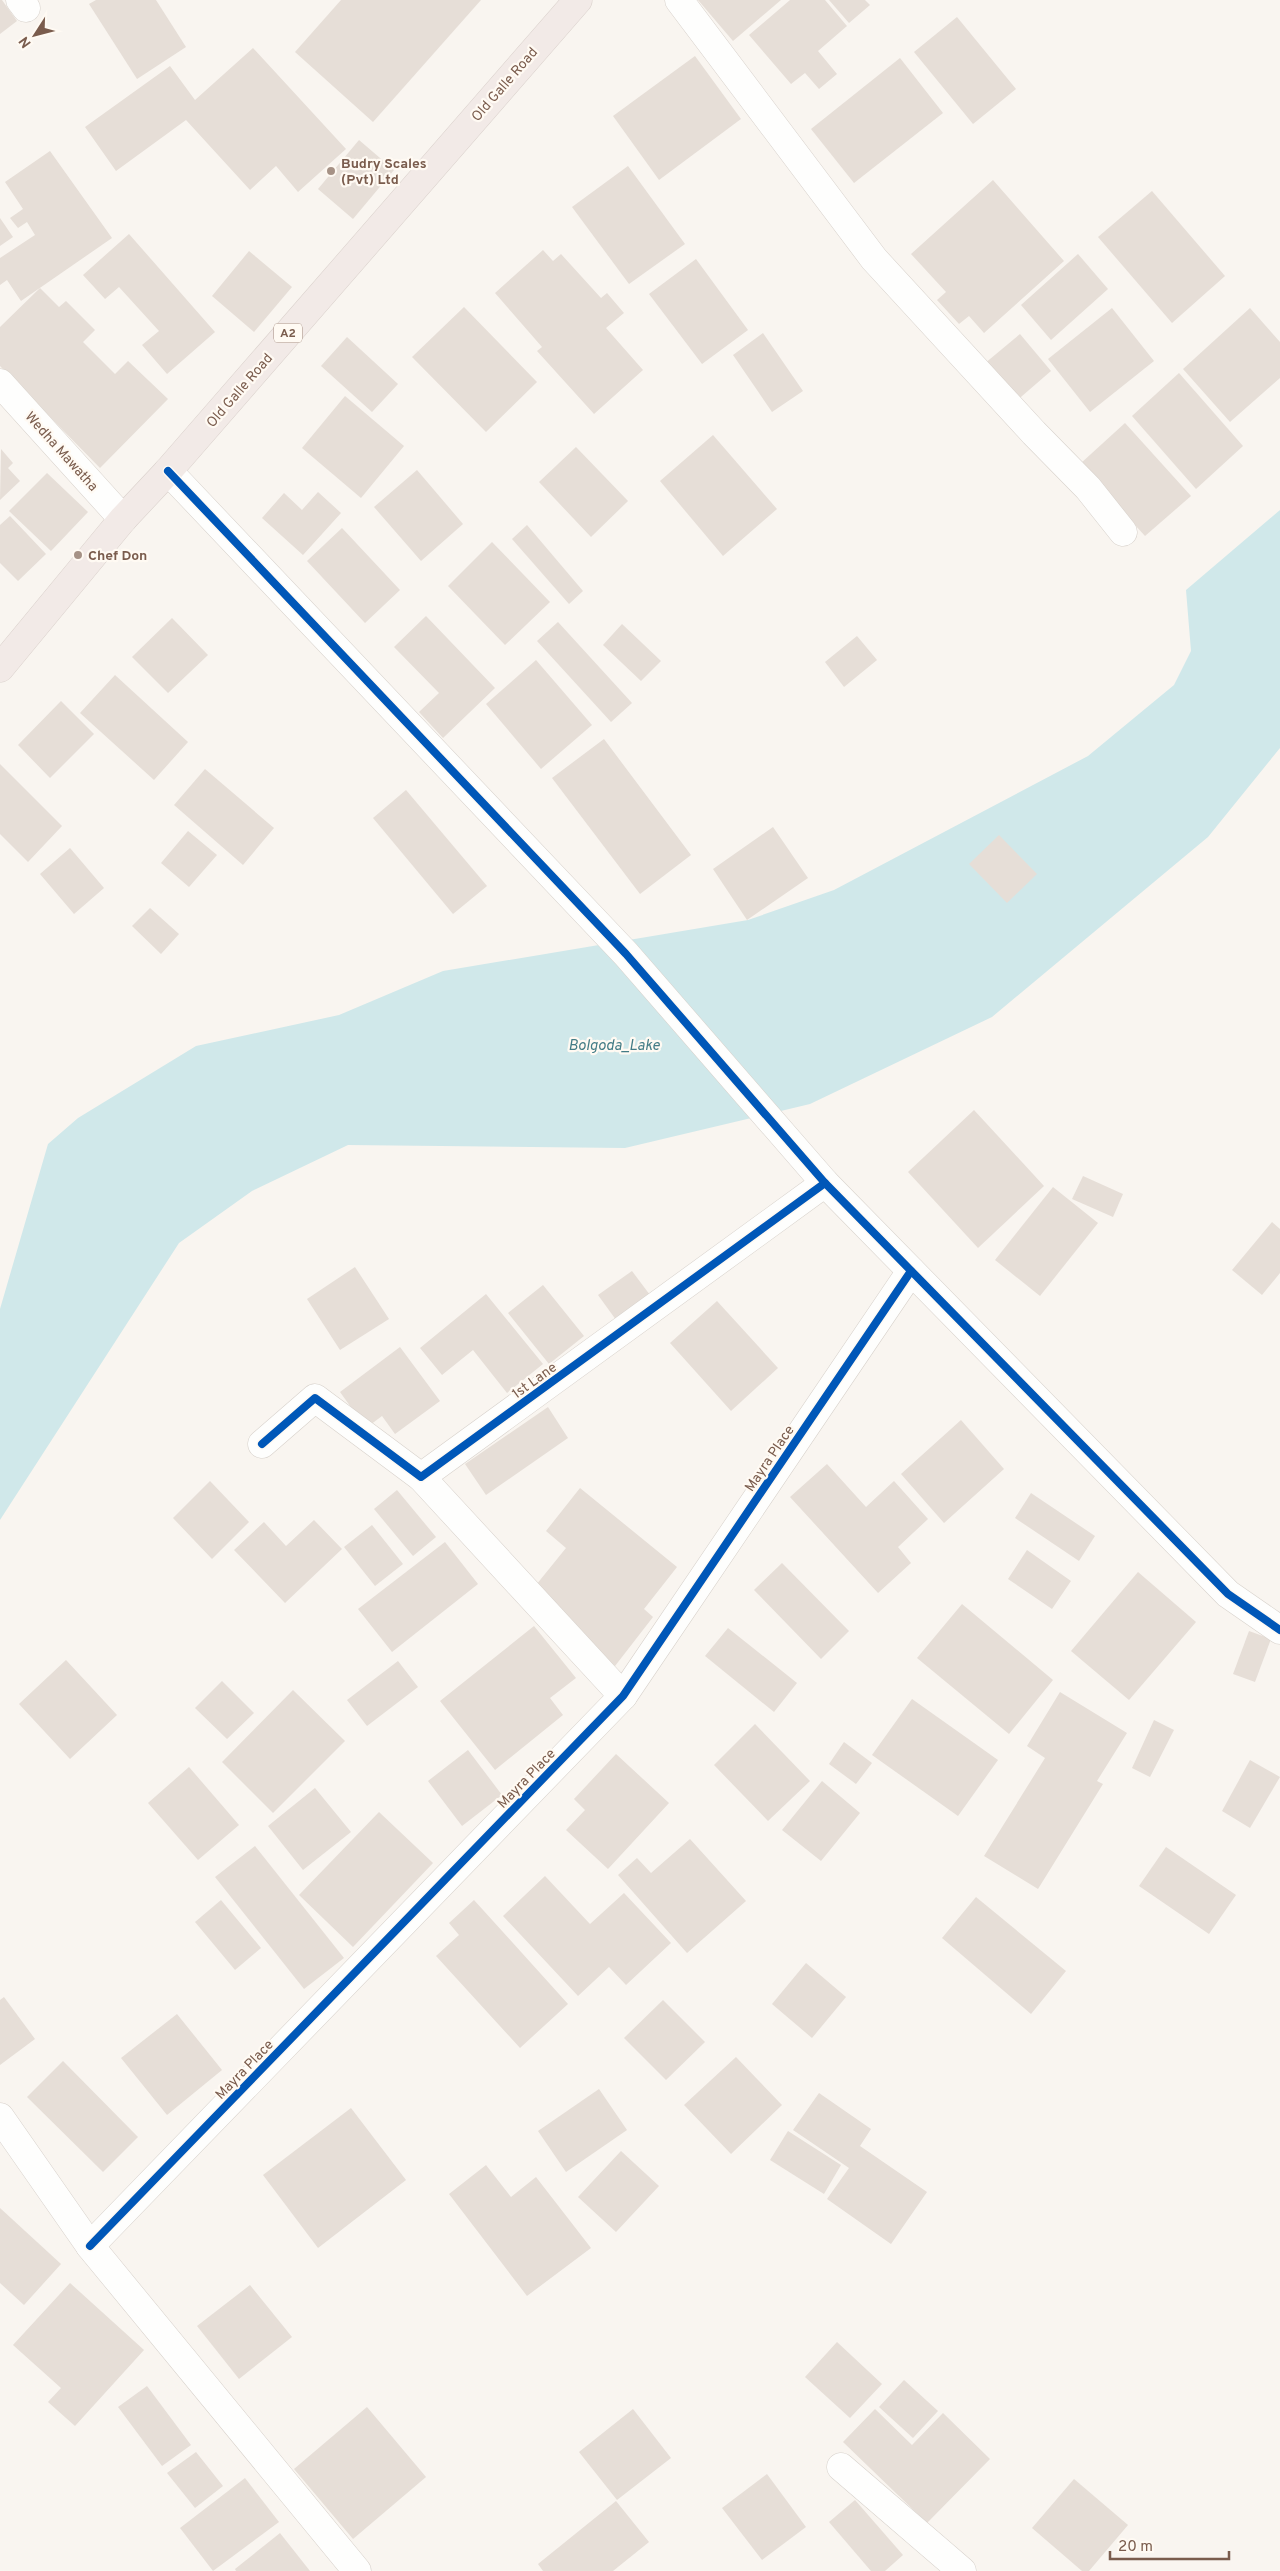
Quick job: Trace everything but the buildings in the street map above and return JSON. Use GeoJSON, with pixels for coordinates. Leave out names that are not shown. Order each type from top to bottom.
{"type":"FeatureCollection","features":[{"type":"Feature","properties":{"kind":"highway","name":"Old Galle Road"},"geometry":{"type":"LineString","coordinates":[[0,668],[123,518],[168,471],[578,0]]}},
{"type":"Feature","properties":{"kind":"street"},"geometry":{"type":"LineString","coordinates":[[679,0],[874,259],[1027,426],[1088,488],[1123,532]]}},
{"type":"Feature","properties":{"kind":"street","name":"Wedha Mawatha"},"geometry":{"type":"LineString","coordinates":[[0,383],[123,518]]}},
{"type":"Feature","properties":{"kind":"street"},"geometry":{"type":"LineString","coordinates":[[168,471],[626,954],[819,1176],[1228,1594],[1280,1630]]}},
{"type":"Feature","properties":{"kind":"street","name":"1st Lane"},"geometry":{"type":"LineString","coordinates":[[421,1477],[819,1176]]}},
{"type":"Feature","properties":{"kind":"street","name":"Mayra Place"},"geometry":{"type":"LineString","coordinates":[[90,2246],[623,1696],[911,1271]]}},
{"type":"Feature","properties":{"kind":"street"},"geometry":{"type":"LineString","coordinates":[[262,1444],[315,1398],[421,1477],[623,1696]]}},
{"type":"Feature","properties":{"kind":"street"},"geometry":{"type":"LineString","coordinates":[[0,2117],[90,2246],[357,2571]]}},
{"type":"Feature","properties":{"kind":"street"},"geometry":{"type":"LineString","coordinates":[[841,2467],[962,2571]]}},
{"type":"Feature","properties":{"kind":"water","name":"Bolgoda_Lake"},"geometry":{"type":"Polygon","coordinates":[[[1280,510],[1280,748],[1208,837],[992,1017],[810,1104],[625,1148],[348,1145],[252,1191],[179,1243],[0,1520],[0,1309],[48,1144],[78,1118],[196,1046],[339,1015],[443,971],[748,920],[834,890],[1088,756],[1174,685],[1191,651],[1186,590],[1280,510]]]}},
{"type":"Feature","properties":{"kind":"cycle path"},"geometry":{"type":"LineString","coordinates":[[168,471],[626,954],[825,1183],[1228,1594],[1280,1630]]}},
{"type":"Feature","properties":{"kind":"cycle path"},"geometry":{"type":"LineString","coordinates":[[262,1444],[315,1398],[421,1477],[825,1183]]}},
{"type":"Feature","properties":{"kind":"cycle path"},"geometry":{"type":"LineString","coordinates":[[90,2246],[623,1696],[911,1271]]}},
{"type":"Feature","properties":{"kind":"place","name":"Budry Scales (Pvt) Ltd"},"geometry":{"type":"Point","coordinates":[331,171]}},
{"type":"Feature","properties":{"kind":"place","name":"Chef Don"},"geometry":{"type":"Point","coordinates":[78,555]}}]}
